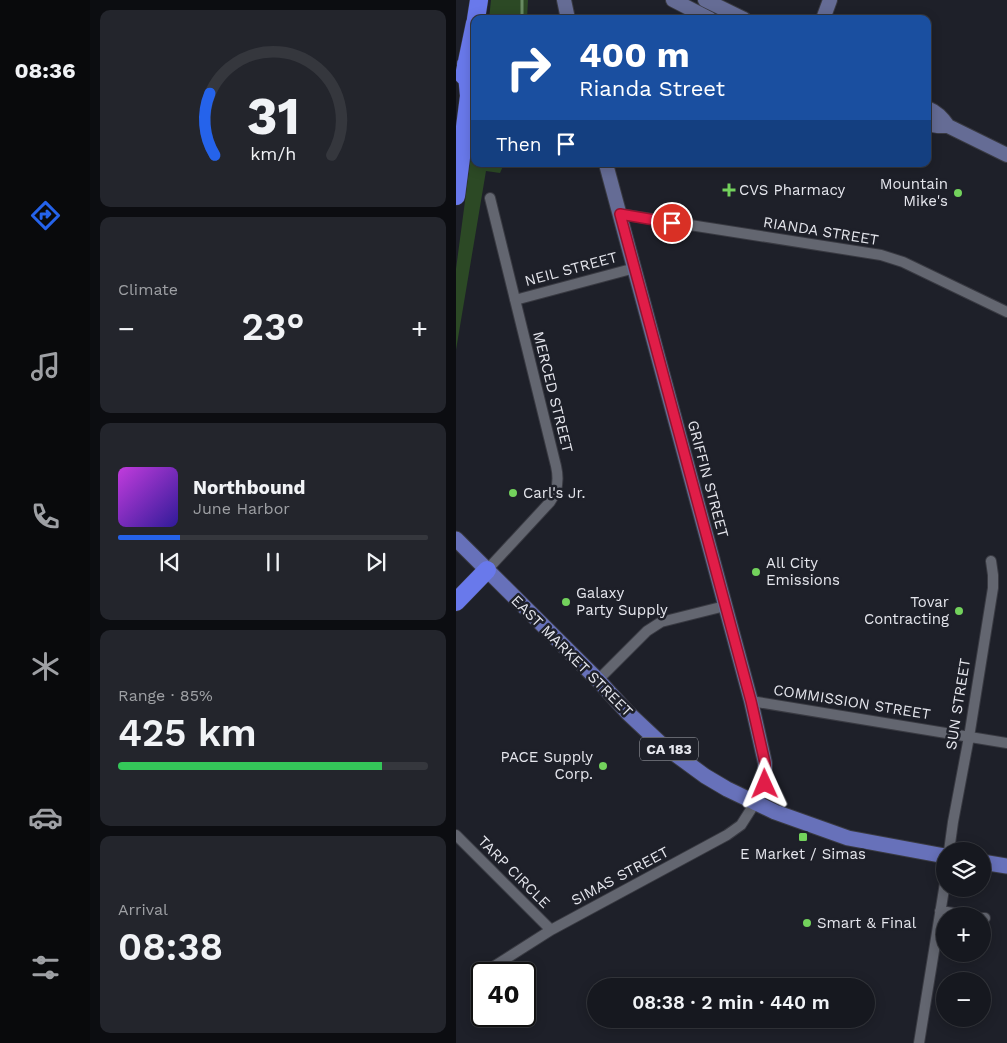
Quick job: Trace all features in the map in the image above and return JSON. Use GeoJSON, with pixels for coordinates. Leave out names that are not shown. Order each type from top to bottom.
{"type":"FeatureCollection","features":[{"type":"Feature","properties":{"kind":"highway"},"geometry":{"type":"LineString","coordinates":[[477,15],[479,0]]}},
{"type":"Feature","properties":{"kind":"highway"},"geometry":{"type":"LineString","coordinates":[[456,118],[471,41]]}},
{"type":"Feature","properties":{"kind":"highway"},"geometry":{"type":"LineString","coordinates":[[456,196],[469,96],[466,64]]}},
{"type":"Feature","properties":{"kind":"highway"},"geometry":{"type":"LineString","coordinates":[[456,602],[487,570]]}},
{"type":"Feature","properties":{"kind":"main road","name":"EAST MARKET STREET"},"geometry":{"type":"LineString","coordinates":[[456,539],[598,680],[628,714],[660,743],[705,776],[727,790],[775,812],[848,838],[936,854]]}},
{"type":"Feature","properties":{"kind":"main road"},"geometry":{"type":"LineString","coordinates":[[991,863],[1007,866]]}},
{"type":"Feature","properties":{"kind":"street"},"geometry":{"type":"LineString","coordinates":[[564,0],[567,15]]}},
{"type":"Feature","properties":{"kind":"street"},"geometry":{"type":"LineString","coordinates":[[672,0],[702,15]]}},
{"type":"Feature","properties":{"kind":"street"},"geometry":{"type":"LineString","coordinates":[[705,0],[736,15]]}},
{"type":"Feature","properties":{"kind":"street"},"geometry":{"type":"LineString","coordinates":[[824,15],[830,0]]}},
{"type":"Feature","properties":{"kind":"street"},"geometry":{"type":"LineString","coordinates":[[931,110],[942,118],[948,126]]}},
{"type":"Feature","properties":{"kind":"street"},"geometry":{"type":"LineString","coordinates":[[931,125],[948,126],[1007,155]]}},
{"type":"Feature","properties":{"kind":"street","name":"GRIFFIN STREET"},"geometry":{"type":"LineString","coordinates":[[607,167],[751,701],[765,763],[765,784],[755,803]]}},
{"type":"Feature","properties":{"kind":"street","name":"MERCED STREET"},"geometry":{"type":"LineString","coordinates":[[487,570],[550,502],[556,492],[558,479],[490,198]]}},
{"type":"Feature","properties":{"kind":"street","name":"RIANDA STREET"},"geometry":{"type":"LineString","coordinates":[[620,214],[881,256],[903,262],[1007,312]]}},
{"type":"Feature","properties":{"kind":"street","name":"NEIL STREET"},"geometry":{"type":"LineString","coordinates":[[514,300],[634,268]]}},
{"type":"Feature","properties":{"kind":"street","name":"SUN STREET"},"geometry":{"type":"LineString","coordinates":[[951,842],[992,588],[991,561]]}},
{"type":"Feature","properties":{"kind":"street"},"geometry":{"type":"LineString","coordinates":[[598,680],[647,631],[661,622],[725,606]]}},
{"type":"Feature","properties":{"kind":"street","name":"COMMISSION STREET"},"geometry":{"type":"LineString","coordinates":[[751,701],[1007,743]]}},
{"type":"Feature","properties":{"kind":"street","name":"SIMAS STREET"},"geometry":{"type":"LineString","coordinates":[[501,962],[550,930],[727,835],[741,824],[755,803]]}},
{"type":"Feature","properties":{"kind":"street","name":"TARP CIRCLE"},"geometry":{"type":"LineString","coordinates":[[456,835],[550,930]]}},
{"type":"Feature","properties":{"kind":"street"},"geometry":{"type":"LineString","coordinates":[[919,1043],[936,936]]}},
{"type":"Feature","properties":{"kind":"green space"},"geometry":{"type":"Polygon","coordinates":[[[491,0],[528,0],[527,15],[489,15],[491,0]]]}},
{"type":"Feature","properties":{"kind":"green space"},"geometry":{"type":"Polygon","coordinates":[[[471,156],[471,167],[503,167],[500,173],[486,171],[456,350],[456,269],[471,156]]]}},
{"type":"Feature","properties":{"kind":"waterway"},"geometry":{"type":"LineString","coordinates":[[522,0],[522,15]]}},
{"type":"Feature","properties":{"kind":"place","name":"CVS Pharmacy"},"geometry":{"type":"Point","coordinates":[729,190]}},
{"type":"Feature","properties":{"kind":"place","name":"Mountain Mike's"},"geometry":{"type":"Point","coordinates":[958,193]}},
{"type":"Feature","properties":{"kind":"place","name":"Carl's Jr."},"geometry":{"type":"Point","coordinates":[513,493]}},
{"type":"Feature","properties":{"kind":"place","name":"All City Emissions"},"geometry":{"type":"Point","coordinates":[756,572]}},
{"type":"Feature","properties":{"kind":"place","name":"Galaxy Party Supply"},"geometry":{"type":"Point","coordinates":[566,602]}},
{"type":"Feature","properties":{"kind":"place","name":"Tovar Contracting"},"geometry":{"type":"Point","coordinates":[959,611]}},
{"type":"Feature","properties":{"kind":"place","name":"PACE Supply Corp."},"geometry":{"type":"Point","coordinates":[603,766]}},
{"type":"Feature","properties":{"kind":"place","name":"E Market / Simas"},"geometry":{"type":"Point","coordinates":[803,837]}},
{"type":"Feature","properties":{"kind":"place","name":"Smart & Final"},"geometry":{"type":"Point","coordinates":[807,923]}},
{"type":"Feature","properties":{"kind":"route"},"geometry":{"type":"LineString","coordinates":[[672,223],[620,214],[751,701],[765,763],[765,784]]}}]}
